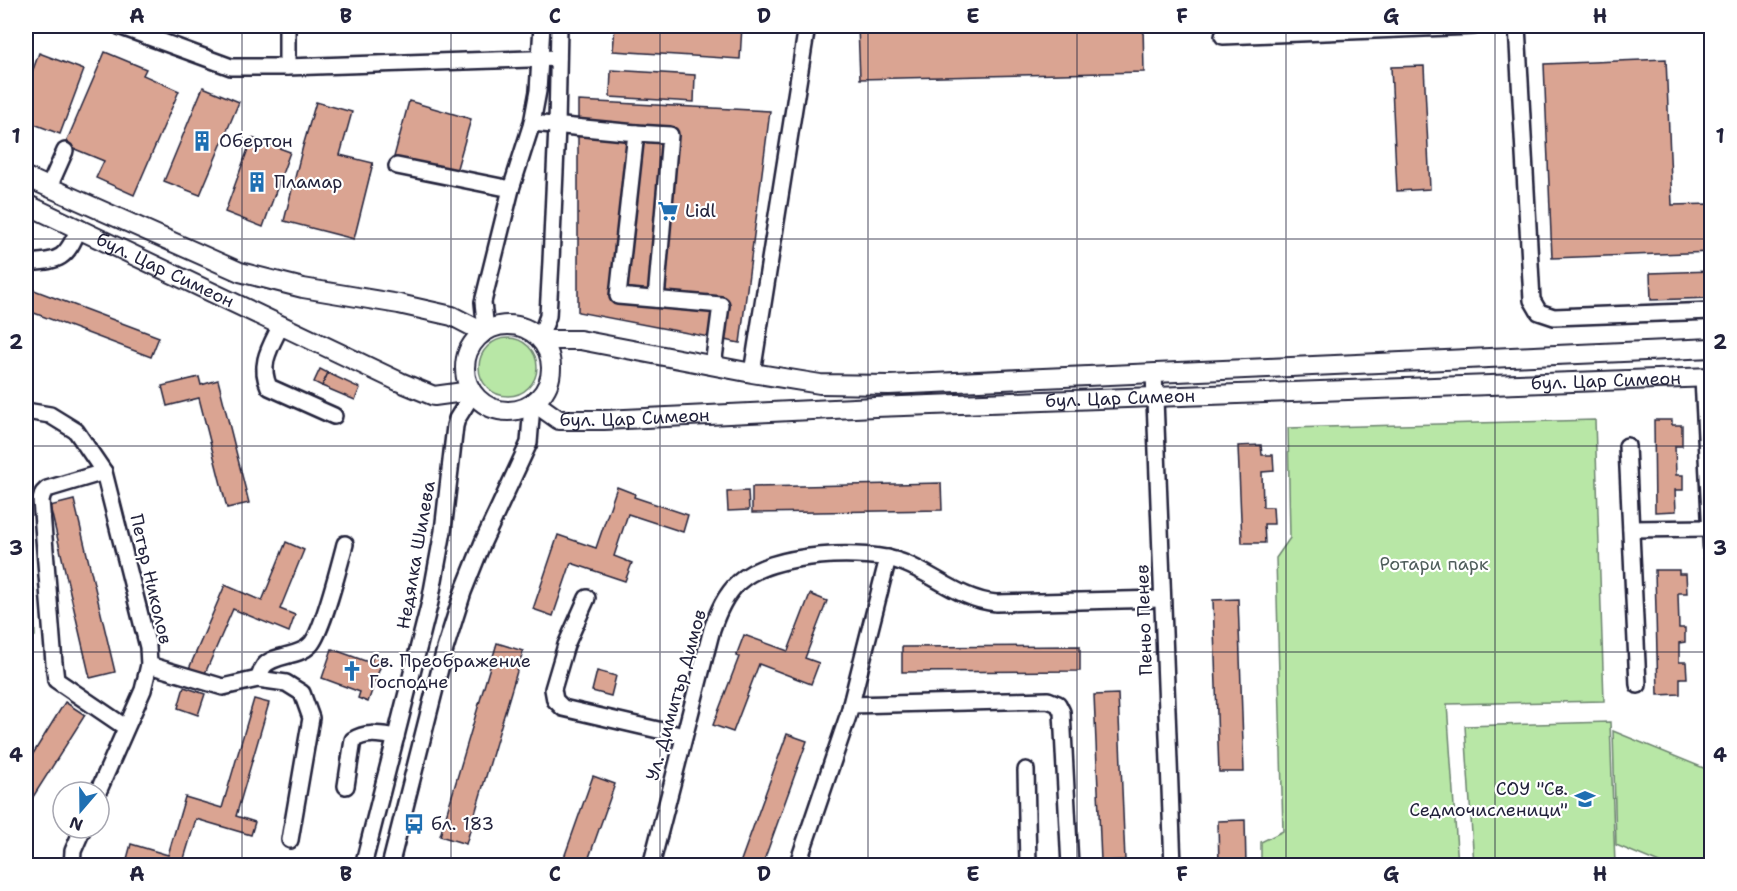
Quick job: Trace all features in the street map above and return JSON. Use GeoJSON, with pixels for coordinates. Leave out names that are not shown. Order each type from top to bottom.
{"type":"FeatureCollection","features":[{"type":"Feature","properties":{"kind":"main road","name":"бул. Цар Симеон"},"geometry":{"type":"LineString","coordinates":[[26,177],[240,272],[303,288],[399,304],[452,316],[485,331]]}},
{"type":"Feature","properties":{"kind":"main road","name":"бул. Цар Симеон"},"geometry":{"type":"LineString","coordinates":[[26,204],[400,382],[434,396],[472,392]]}},
{"type":"Feature","properties":{"kind":"main road"},"geometry":{"type":"LineString","coordinates":[[514,325],[528,329],[541,339],[548,350],[552,373],[543,394],[533,404],[520,410],[506,412],[482,403],[472,392],[466,379],[467,353],[474,341],[485,331],[500,326],[514,325]]}},
{"type":"Feature","properties":{"kind":"main road","name":"бул. Цар Симеон"},"geometry":{"type":"LineString","coordinates":[[541,339],[580,340],[752,374],[820,384],[890,385],[1712,348]]}},
{"type":"Feature","properties":{"kind":"main road","name":"бул. Цар Симеон"},"geometry":{"type":"LineString","coordinates":[[533,404],[559,420],[604,420],[875,407],[1707,377]]}},
{"type":"Feature","properties":{"kind":"street"},"geometry":{"type":"LineString","coordinates":[[119,26],[231,67],[558,58]]}},
{"type":"Feature","properties":{"kind":"street"},"geometry":{"type":"LineString","coordinates":[[287,26],[287,67]]}},
{"type":"Feature","properties":{"kind":"street"},"geometry":{"type":"LineString","coordinates":[[485,331],[483,302],[511,189],[532,123],[538,91],[542,26]]}},
{"type":"Feature","properties":{"kind":"street"},"geometry":{"type":"LineString","coordinates":[[541,339],[548,316],[559,26]]}},
{"type":"Feature","properties":{"kind":"street"},"geometry":{"type":"LineString","coordinates":[[752,374],[807,26]]}},
{"type":"Feature","properties":{"kind":"street"},"geometry":{"type":"LineString","coordinates":[[1223,36],[1474,26]]}},
{"type":"Feature","properties":{"kind":"street"},"geometry":{"type":"LineString","coordinates":[[1517,26],[1532,300],[1539,312],[1554,317],[1712,311]]}},
{"type":"Feature","properties":{"kind":"street"},"geometry":{"type":"LineString","coordinates":[[532,123],[670,135],[656,299]]}},
{"type":"Feature","properties":{"kind":"street"},"geometry":{"type":"LineString","coordinates":[[636,133],[618,296],[721,304],[713,366]]}},
{"type":"Feature","properties":{"kind":"street"},"geometry":{"type":"LineString","coordinates":[[49,187],[65,151]]}},
{"type":"Feature","properties":{"kind":"street"},"geometry":{"type":"LineString","coordinates":[[397,166],[511,189]]}},
{"type":"Feature","properties":{"kind":"street"},"geometry":{"type":"LineString","coordinates":[[26,263],[49,261],[62,257],[71,247],[79,228]]}},
{"type":"Feature","properties":{"kind":"street"},"geometry":{"type":"LineString","coordinates":[[281,325],[266,358],[264,369],[269,387],[334,416]]}},
{"type":"Feature","properties":{"kind":"street","name":"Пеньо Пенев"},"geometry":{"type":"LineString","coordinates":[[1154,374],[1173,866]]}},
{"type":"Feature","properties":{"kind":"street"},"geometry":{"type":"LineString","coordinates":[[1707,377],[1712,555]]}},
{"type":"Feature","properties":{"kind":"street","name":"Недялка Шилева"},"geometry":{"type":"LineString","coordinates":[[363,866],[421,643],[435,576],[443,531],[456,419],[472,392]]}},
{"type":"Feature","properties":{"kind":"street"},"geometry":{"type":"LineString","coordinates":[[390,866],[445,649],[463,592],[483,542],[529,443],[533,404]]}},
{"type":"Feature","properties":{"kind":"street","name":"Петър Николов"},"geometry":{"type":"LineString","coordinates":[[26,411],[50,415],[76,431],[104,472],[148,647],[149,665],[143,690],[103,780]]}},
{"type":"Feature","properties":{"kind":"street"},"geometry":{"type":"LineString","coordinates":[[1627,446],[1638,685]]}},
{"type":"Feature","properties":{"kind":"street"},"geometry":{"type":"LineString","coordinates":[[104,472],[47,489],[41,500],[54,663],[56,680],[125,727]]}},
{"type":"Feature","properties":{"kind":"street"},"geometry":{"type":"LineString","coordinates":[[1630,529],[1710,528]]}},
{"type":"Feature","properties":{"kind":"street"},"geometry":{"type":"LineString","coordinates":[[258,679],[264,666],[278,658],[301,651],[310,646],[315,639],[328,604],[345,544]]}},
{"type":"Feature","properties":{"kind":"street","name":"Ул. Димитър Димов"},"geometry":{"type":"LineString","coordinates":[[656,864],[684,736],[712,629],[727,596],[740,581],[750,574],[768,566],[811,556],[864,556],[888,558],[904,563],[980,602],[1162,598]]}},
{"type":"Feature","properties":{"kind":"street"},"geometry":{"type":"LineString","coordinates":[[797,866],[851,705],[888,558]]}},
{"type":"Feature","properties":{"kind":"street"},"geometry":{"type":"LineString","coordinates":[[587,598],[566,645],[553,689],[555,700],[563,708],[684,736]]}},
{"type":"Feature","properties":{"kind":"street"},"geometry":{"type":"LineString","coordinates":[[149,665],[223,687],[258,679],[286,683],[302,693],[311,718],[290,840]]}},
{"type":"Feature","properties":{"kind":"street"},"geometry":{"type":"LineString","coordinates":[[851,705],[1048,700],[1058,704],[1062,712],[1070,866]]}},
{"type":"Feature","properties":{"kind":"street"},"geometry":{"type":"LineString","coordinates":[[346,786],[353,740],[367,734],[396,737]]}},
{"type":"Feature","properties":{"kind":"street"},"geometry":{"type":"LineString","coordinates":[[1026,770],[1028,866]]}},
{"type":"Feature","properties":{"kind":"street"},"geometry":{"type":"LineString","coordinates":[[72,866],[73,852],[78,840]]}},
{"type":"Feature","properties":{"kind":"green space"},"geometry":{"type":"Polygon","coordinates":[[[502,338],[514,338],[529,346],[537,361],[537,373],[529,388],[514,396],[502,396],[487,388],[479,373],[479,361],[487,346],[502,338]]]}},
{"type":"Feature","properties":{"kind":"green space","name":"Ротари парк"},"geometry":{"type":"Polygon","coordinates":[[[1595,420],[1604,701],[1447,704],[1458,865],[1261,865],[1261,842],[1283,831],[1276,558],[1290,538],[1288,428],[1595,420]]]}},
{"type":"Feature","properties":{"kind":"green space"},"geometry":{"type":"Polygon","coordinates":[[[34,589],[35,636],[26,637],[26,590],[34,589]]]}},
{"type":"Feature","properties":{"kind":"green space"},"geometry":{"type":"Polygon","coordinates":[[[1610,722],[1615,865],[1474,865],[1465,726],[1610,722]]]}},
{"type":"Feature","properties":{"kind":"green space"},"geometry":{"type":"Polygon","coordinates":[[[1613,731],[1711,771],[1711,865],[1664,865],[1616,845],[1613,731]]]}},
{"type":"Feature","properties":{"kind":"building"},"geometry":{"type":"Polygon","coordinates":[[[144,26],[279,26],[144,28],[144,26]]]}},
{"type":"Feature","properties":{"kind":"building"},"geometry":{"type":"Polygon","coordinates":[[[615,26],[742,26],[740,59],[613,51],[615,26]]]}},
{"type":"Feature","properties":{"kind":"building"},"geometry":{"type":"Polygon","coordinates":[[[858,26],[1143,26],[1144,72],[860,79],[858,26]]]}},
{"type":"Feature","properties":{"kind":"building"},"geometry":{"type":"Polygon","coordinates":[[[105,52],[146,69],[143,75],[179,91],[134,195],[96,178],[104,161],[65,145],[105,52]]]}},
{"type":"Feature","properties":{"kind":"building"},"geometry":{"type":"Polygon","coordinates":[[[39,53],[84,70],[60,134],[26,121],[26,89],[39,53]]]}},
{"type":"Feature","properties":{"kind":"building"},"geometry":{"type":"Polygon","coordinates":[[[1666,59],[1672,205],[1712,204],[1712,252],[1552,258],[1544,64],[1666,59]]]}},
{"type":"Feature","properties":{"kind":"building"},"geometry":{"type":"Polygon","coordinates":[[[1424,66],[1430,189],[1397,191],[1391,67],[1424,66]]]}},
{"type":"Feature","properties":{"kind":"building"},"geometry":{"type":"Polygon","coordinates":[[[611,70],[695,75],[694,102],[610,97],[611,70]]]}},
{"type":"Feature","properties":{"kind":"building","name":"Обертон"},"geometry":{"type":"Polygon","coordinates":[[[203,87],[239,102],[200,195],[164,181],[203,87]]]}},
{"type":"Feature","properties":{"kind":"building"},"geometry":{"type":"Polygon","coordinates":[[[409,101],[471,119],[455,175],[394,157],[409,101]]]}},
{"type":"Feature","properties":{"kind":"building","name":"Lidl"},"geometry":{"type":"Polygon","coordinates":[[[578,101],[770,111],[740,343],[578,312],[578,101]]]}},
{"type":"Feature","properties":{"kind":"building"},"geometry":{"type":"Polygon","coordinates":[[[316,102],[352,112],[340,155],[373,163],[354,239],[284,221],[316,102]]]}},
{"type":"Feature","properties":{"kind":"building","name":"Пламар"},"geometry":{"type":"Polygon","coordinates":[[[252,138],[290,152],[263,227],[225,212],[252,138]]]}},
{"type":"Feature","properties":{"kind":"building"},"geometry":{"type":"Polygon","coordinates":[[[1712,271],[1712,298],[1651,300],[1650,273],[1712,271]]]}},
{"type":"Feature","properties":{"kind":"building"},"geometry":{"type":"Polygon","coordinates":[[[26,287],[159,337],[151,357],[26,310],[26,287]]]}},
{"type":"Feature","properties":{"kind":"building"},"geometry":{"type":"Polygon","coordinates":[[[320,369],[328,373],[322,386],[314,382],[320,369]]]}},
{"type":"Feature","properties":{"kind":"building"},"geometry":{"type":"Polygon","coordinates":[[[328,373],[360,388],[355,400],[322,386],[328,373]]]}},
{"type":"Feature","properties":{"kind":"building"},"geometry":{"type":"Polygon","coordinates":[[[199,377],[201,385],[218,380],[249,503],[227,508],[199,398],[167,406],[162,386],[199,377]]]}},
{"type":"Feature","properties":{"kind":"building"},"geometry":{"type":"Polygon","coordinates":[[[1654,420],[1672,420],[1672,425],[1682,425],[1682,446],[1675,446],[1676,475],[1683,475],[1683,490],[1675,490],[1676,511],[1655,512],[1654,420]]]}},
{"type":"Feature","properties":{"kind":"building"},"geometry":{"type":"Polygon","coordinates":[[[1261,445],[1262,455],[1273,455],[1274,471],[1262,472],[1263,507],[1273,507],[1274,524],[1264,524],[1265,543],[1242,543],[1238,446],[1261,445]]]}},
{"type":"Feature","properties":{"kind":"building"},"geometry":{"type":"Polygon","coordinates":[[[941,483],[942,510],[752,513],[752,487],[941,483]]]}},
{"type":"Feature","properties":{"kind":"building"},"geometry":{"type":"Polygon","coordinates":[[[617,487],[635,494],[634,497],[688,515],[683,532],[628,514],[614,556],[632,563],[625,581],[571,563],[553,616],[533,609],[558,535],[596,548],[617,487]]]}},
{"type":"Feature","properties":{"kind":"building"},"geometry":{"type":"Polygon","coordinates":[[[748,491],[749,510],[728,511],[727,492],[748,491]]]}},
{"type":"Feature","properties":{"kind":"building"},"geometry":{"type":"Polygon","coordinates":[[[74,500],[115,672],[90,678],[50,506],[74,500]]]}},
{"type":"Feature","properties":{"kind":"building"},"geometry":{"type":"Polygon","coordinates":[[[286,542],[304,550],[280,609],[295,615],[289,632],[233,609],[203,678],[188,671],[225,585],[262,601],[286,542]]]}},
{"type":"Feature","properties":{"kind":"building"},"geometry":{"type":"Polygon","coordinates":[[[1655,570],[1679,570],[1679,574],[1686,574],[1687,593],[1678,593],[1679,628],[1685,628],[1685,642],[1679,643],[1679,662],[1686,662],[1687,678],[1680,678],[1680,694],[1658,695],[1655,570]]]}},
{"type":"Feature","properties":{"kind":"building"},"geometry":{"type":"Polygon","coordinates":[[[810,594],[827,601],[805,658],[819,663],[811,684],[759,664],[733,732],[713,725],[739,657],[736,656],[744,635],[788,651],[810,594]]]}},
{"type":"Feature","properties":{"kind":"building"},"geometry":{"type":"Polygon","coordinates":[[[1238,599],[1244,772],[1219,772],[1213,600],[1238,599]]]}},
{"type":"Feature","properties":{"kind":"building"},"geometry":{"type":"Polygon","coordinates":[[[497,643],[523,651],[466,844],[440,836],[497,643]]]}},
{"type":"Feature","properties":{"kind":"building"},"geometry":{"type":"Polygon","coordinates":[[[1080,646],[1080,671],[902,672],[902,647],[1080,646]]]}},
{"type":"Feature","properties":{"kind":"building","name":"Св. Преображение Господне"},"geometry":{"type":"Polygon","coordinates":[[[332,649],[371,663],[373,656],[383,659],[368,702],[358,698],[360,692],[322,678],[332,649]]]}},
{"type":"Feature","properties":{"kind":"building"},"geometry":{"type":"Polygon","coordinates":[[[597,671],[616,676],[611,696],[592,691],[597,671]]]}},
{"type":"Feature","properties":{"kind":"building"},"geometry":{"type":"Polygon","coordinates":[[[184,687],[205,694],[198,715],[178,708],[184,687]]]}},
{"type":"Feature","properties":{"kind":"building"},"geometry":{"type":"Polygon","coordinates":[[[1118,694],[1125,860],[1101,861],[1094,695],[1118,694]]]}},
{"type":"Feature","properties":{"kind":"building"},"geometry":{"type":"Polygon","coordinates":[[[254,699],[269,703],[236,816],[255,822],[251,835],[196,819],[183,862],[197,866],[149,866],[127,859],[131,844],[168,855],[185,797],[222,808],[254,699]]]}},
{"type":"Feature","properties":{"kind":"building"},"geometry":{"type":"Polygon","coordinates":[[[65,702],[85,715],[26,808],[26,765],[65,702]]]}},
{"type":"Feature","properties":{"kind":"building"},"geometry":{"type":"Polygon","coordinates":[[[787,734],[807,741],[762,866],[739,866],[787,734]]]}},
{"type":"Feature","properties":{"kind":"building"},"geometry":{"type":"Polygon","coordinates":[[[593,776],[615,784],[586,866],[561,866],[593,776]]]}},
{"type":"Feature","properties":{"kind":"building"},"geometry":{"type":"Polygon","coordinates":[[[1245,820],[1246,866],[1219,866],[1218,821],[1245,820]]]}},
{"type":"Feature","properties":{"kind":"place","name":"Обертон"},"geometry":{"type":"Point","coordinates":[202,141]}},
{"type":"Feature","properties":{"kind":"place","name":"Пламар"},"geometry":{"type":"Point","coordinates":[257,182]}},
{"type":"Feature","properties":{"kind":"place","name":"Lidl"},"geometry":{"type":"Point","coordinates":[668,211]}},
{"type":"Feature","properties":{"kind":"place","name":"Св. Преображение Господне"},"geometry":{"type":"Point","coordinates":[352,671]}},
{"type":"Feature","properties":{"kind":"place","name":"СОУ \"Св. Седмочисленици\""},"geometry":{"type":"Point","coordinates":[1585,799]}},
{"type":"Feature","properties":{"kind":"place","name":"бл. 183"},"geometry":{"type":"Point","coordinates":[414,824]}}]}
